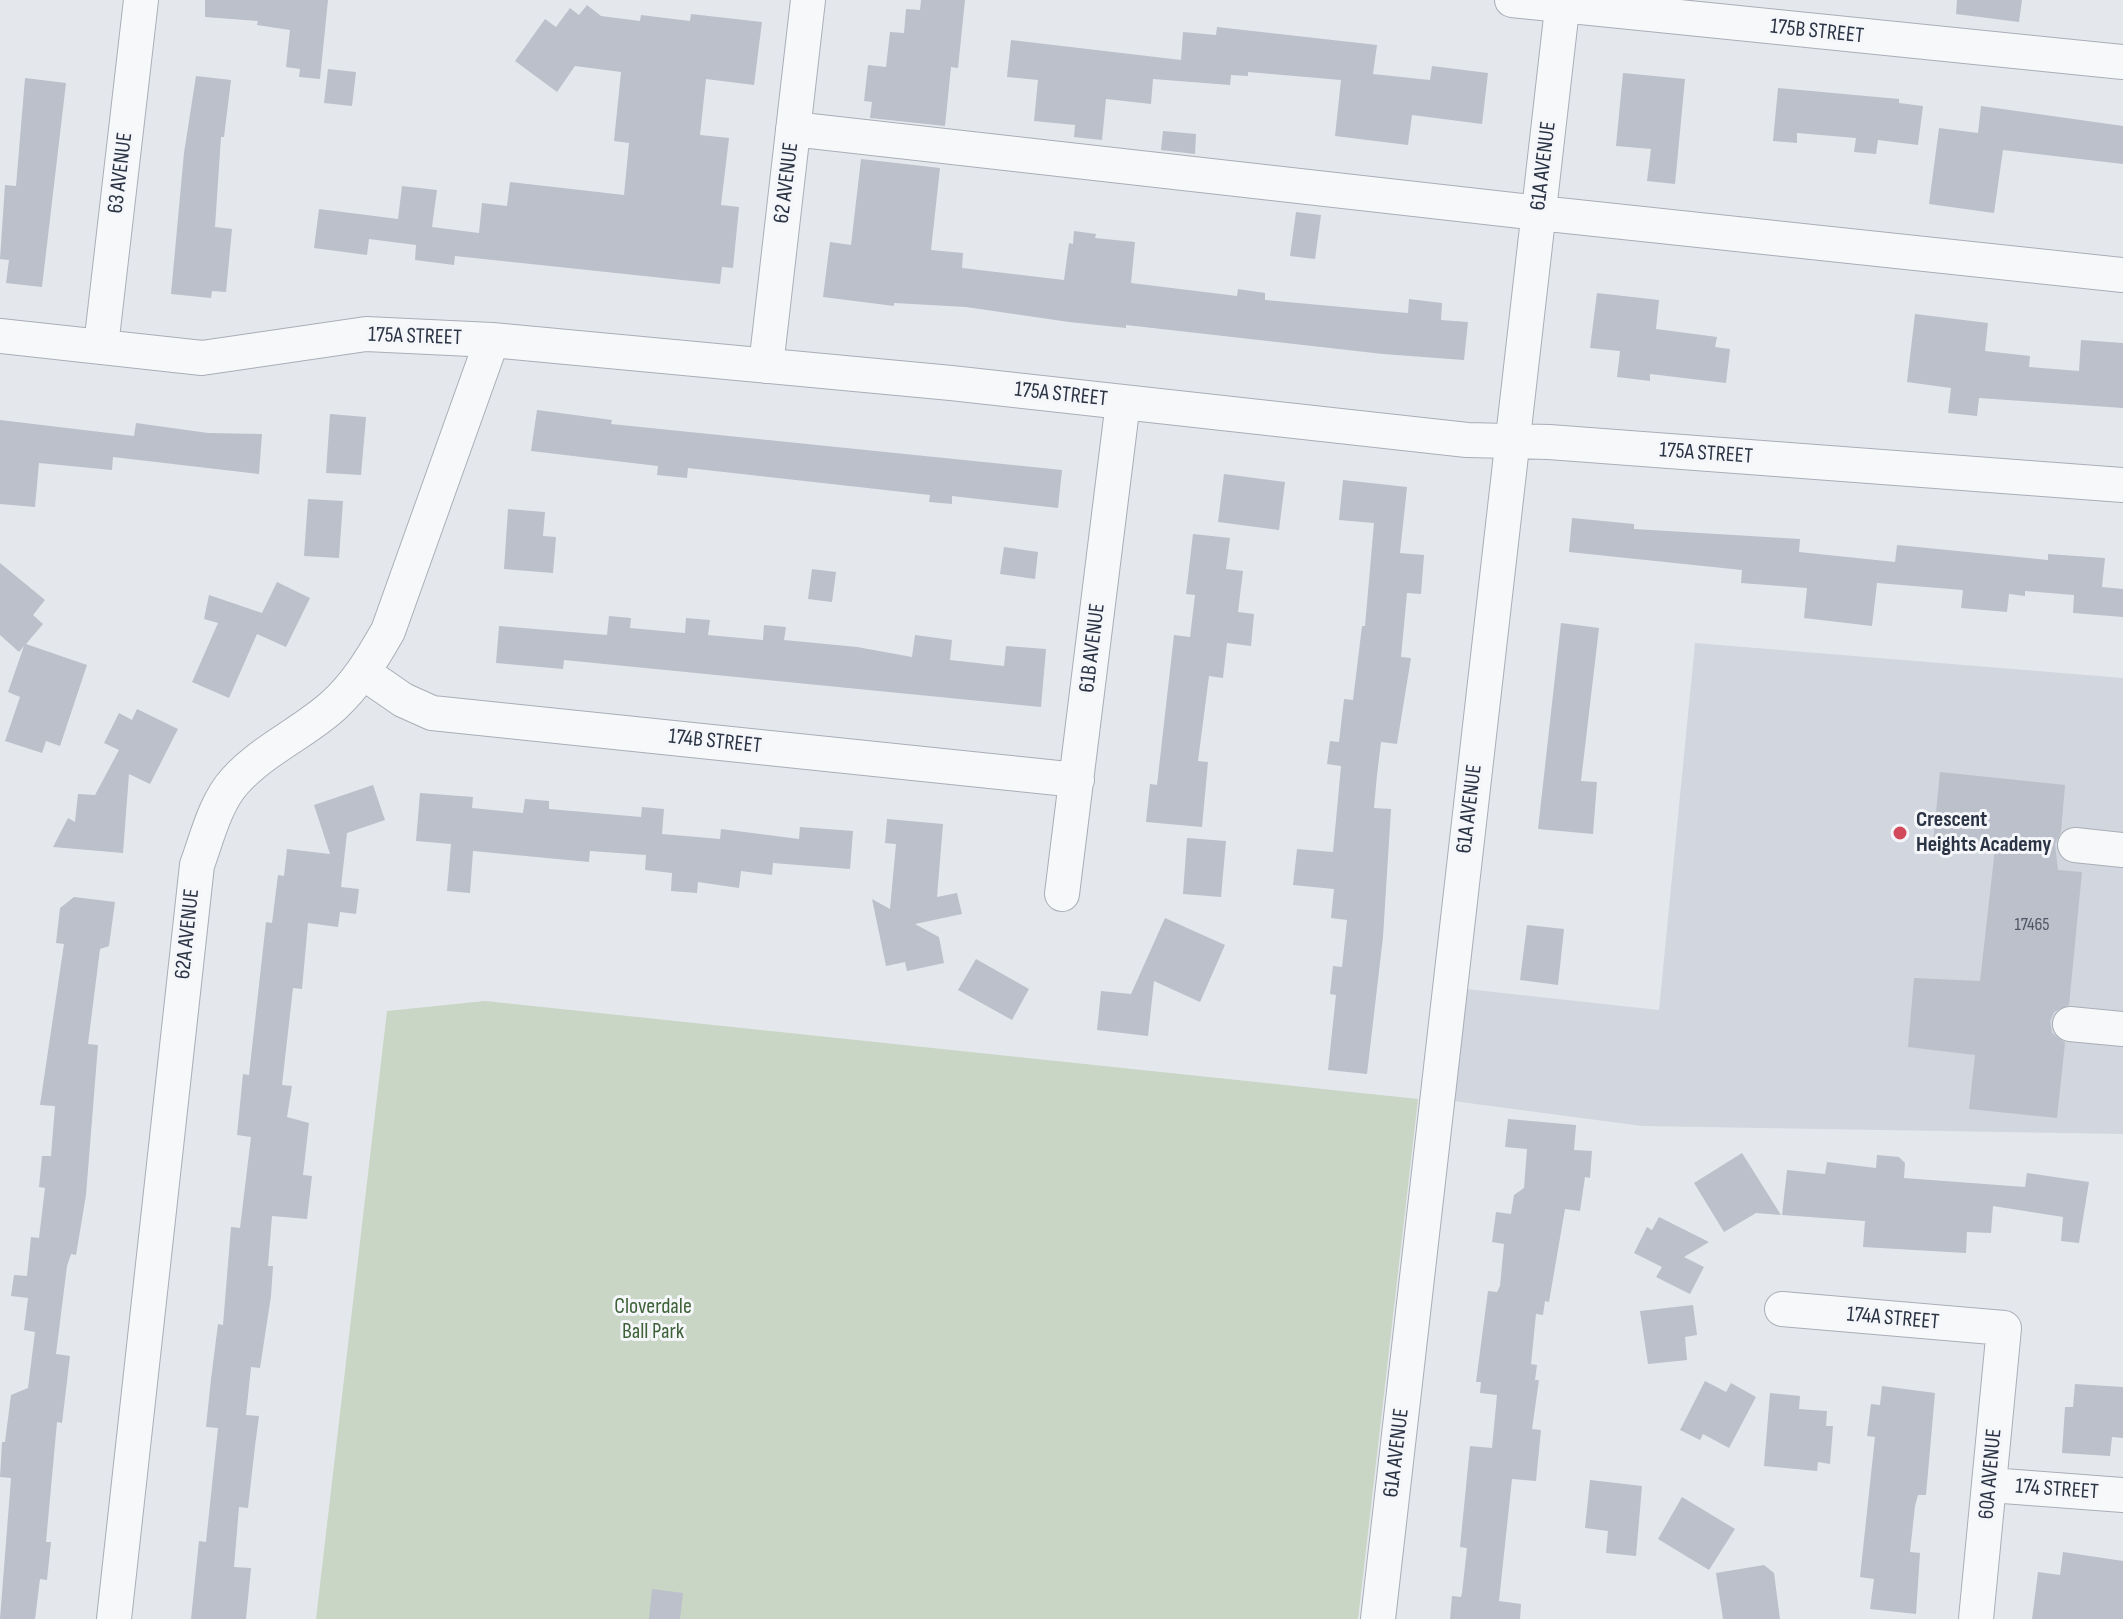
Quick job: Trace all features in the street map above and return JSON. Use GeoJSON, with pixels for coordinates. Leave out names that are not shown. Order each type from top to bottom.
{"type":"FeatureCollection","features":[{"type":"Feature","properties":{"kind":"street","name":"63 AVENUE"},"geometry":{"type":"LineString","coordinates":[[101,346],[141,0]]}},
{"type":"Feature","properties":{"kind":"street","name":"62 AVENUE"},"geometry":{"type":"LineString","coordinates":[[766,366],[808,0]]}},
{"type":"Feature","properties":{"kind":"street","name":"175B STREET"},"geometry":{"type":"LineString","coordinates":[[1512,0],[2123,62]]}},
{"type":"Feature","properties":{"kind":"street","name":"61A AVENUE"},"geometry":{"type":"LineString","coordinates":[[1378,1619],[1563,3]]}},
{"type":"Feature","properties":{"kind":"street"},"geometry":{"type":"LineString","coordinates":[[793,129],[2123,275]]}},
{"type":"Feature","properties":{"kind":"street","name":"175A STREET"},"geometry":{"type":"LineString","coordinates":[[0,336],[202,358],[366,334],[492,340],[1123,402],[1467,440],[2123,485]]}},
{"type":"Feature","properties":{"kind":"street","name":"62A AVENUE"},"geometry":{"type":"LineString","coordinates":[[114,1619],[197,865],[213,818],[233,782],[262,756],[332,707],[364,673],[388,631],[492,340]]}},
{"type":"Feature","properties":{"kind":"street","name":"61B AVENUE"},"geometry":{"type":"LineString","coordinates":[[1062,894],[1123,402]]}},
{"type":"Feature","properties":{"kind":"street","name":"174B STREET"},"geometry":{"type":"LineString","coordinates":[[364,673],[403,700],[432,713],[1077,780]]}},
{"type":"Feature","properties":{"kind":"street"},"geometry":{"type":"LineString","coordinates":[[2075,845],[2123,850]]}},
{"type":"Feature","properties":{"kind":"street"},"geometry":{"type":"LineString","coordinates":[[2070,1024],[2123,1029]]}},
{"type":"Feature","properties":{"kind":"street","name":"174A STREET"},"geometry":{"type":"LineString","coordinates":[[1782,1309],[2004,1328]]}},
{"type":"Feature","properties":{"kind":"street","name":"60A AVENUE"},"geometry":{"type":"LineString","coordinates":[[1976,1619],[2004,1328]]}},
{"type":"Feature","properties":{"kind":"street","name":"174 STREET"},"geometry":{"type":"LineString","coordinates":[[1990,1485],[2123,1495]]}},
{"type":"Feature","properties":{"kind":"shaded area","name":"Crescent Heights Academy"},"geometry":{"type":"Polygon","coordinates":[[[1695,643],[2123,678],[2123,1134],[1642,1126],[1453,1101],[1466,989],[1659,1010],[1695,643]]]}},
{"type":"Feature","properties":{"kind":"green space","name":"Cloverdale Ball Park"},"geometry":{"type":"Polygon","coordinates":[[[485,1001],[1418,1099],[1358,1619],[316,1619],[387,1011],[485,1001]]]}},
{"type":"Feature","properties":{"kind":"building"},"geometry":{"type":"Polygon","coordinates":[[[205,0],[328,0],[320,79],[299,77],[300,69],[286,67],[290,30],[257,25],[258,21],[205,17],[205,0]]]}},
{"type":"Feature","properties":{"kind":"building"},"geometry":{"type":"Polygon","coordinates":[[[921,0],[965,0],[958,68],[951,67],[945,126],[870,118],[872,102],[864,101],[868,65],[886,67],[890,32],[904,33],[906,9],[920,10],[921,0]]]}},
{"type":"Feature","properties":{"kind":"building"},"geometry":{"type":"Polygon","coordinates":[[[1957,0],[2022,0],[2019,22],[1956,14],[1957,0]]]}},
{"type":"Feature","properties":{"kind":"building"},"geometry":{"type":"Polygon","coordinates":[[[587,5],[601,16],[640,21],[641,15],[690,21],[691,14],[762,22],[754,85],[706,79],[700,135],[729,138],[721,205],[739,207],[733,268],[722,267],[720,284],[455,256],[454,265],[415,260],[416,245],[369,239],[367,255],[314,248],[319,209],[398,219],[402,186],[437,190],[432,227],[479,233],[482,203],[507,206],[510,182],[624,195],[629,143],[614,141],[621,72],[575,66],[557,92],[515,61],[545,19],[556,27],[570,8],[579,15],[587,5]]]}},
{"type":"Feature","properties":{"kind":"building"},"geometry":{"type":"Polygon","coordinates":[[[1217,27],[1377,45],[1373,74],[1430,80],[1432,66],[1488,73],[1482,124],[1412,115],[1408,145],[1335,136],[1341,80],[1248,72],[1248,76],[1231,75],[1230,85],[1153,79],[1151,104],[1106,99],[1102,140],[1074,137],[1075,125],[1034,121],[1038,80],[1007,77],[1011,40],[1181,60],[1183,32],[1216,35],[1217,27]]]}},
{"type":"Feature","properties":{"kind":"building"},"geometry":{"type":"Polygon","coordinates":[[[328,69],[356,72],[352,106],[324,103],[328,69]]]}},
{"type":"Feature","properties":{"kind":"building"},"geometry":{"type":"Polygon","coordinates":[[[1623,73],[1685,79],[1675,184],[1647,181],[1651,149],[1616,146],[1623,73]]]}},
{"type":"Feature","properties":{"kind":"building"},"geometry":{"type":"Polygon","coordinates":[[[196,76],[231,80],[224,137],[221,137],[215,227],[232,229],[226,292],[212,291],[211,298],[171,294],[184,153],[196,76]]]}},
{"type":"Feature","properties":{"kind":"building"},"geometry":{"type":"Polygon","coordinates":[[[25,78],[66,83],[42,287],[6,283],[9,260],[0,259],[5,185],[16,186],[25,78]]]}},
{"type":"Feature","properties":{"kind":"building"},"geometry":{"type":"Polygon","coordinates":[[[1778,88],[1899,99],[1899,103],[1923,106],[1918,145],[1878,140],[1876,154],[1854,152],[1856,138],[1797,133],[1797,143],[1773,141],[1778,88]]]}},
{"type":"Feature","properties":{"kind":"building"},"geometry":{"type":"Polygon","coordinates":[[[1981,106],[2123,126],[2123,164],[2003,150],[1994,213],[1929,204],[1939,128],[1978,133],[1981,106]]]}},
{"type":"Feature","properties":{"kind":"building"},"geometry":{"type":"Polygon","coordinates":[[[1163,131],[1196,134],[1195,154],[1161,150],[1163,131]]]}},
{"type":"Feature","properties":{"kind":"building"},"geometry":{"type":"Polygon","coordinates":[[[861,159],[940,168],[931,250],[963,253],[962,268],[1064,280],[1069,243],[1073,244],[1074,231],[1096,234],[1095,238],[1135,242],[1131,283],[1237,296],[1238,289],[1265,293],[1265,300],[1408,313],[1409,299],[1442,303],[1441,320],[1468,322],[1464,360],[1126,325],[1126,328],[1069,322],[966,307],[894,303],[894,306],[823,297],[830,242],[851,245],[861,159]]]}},
{"type":"Feature","properties":{"kind":"building"},"geometry":{"type":"Polygon","coordinates":[[[1296,212],[1321,215],[1315,259],[1290,256],[1296,212]]]}},
{"type":"Feature","properties":{"kind":"building"},"geometry":{"type":"Polygon","coordinates":[[[1597,293],[1659,300],[1656,329],[1717,337],[1715,347],[1730,349],[1726,383],[1650,374],[1650,381],[1617,377],[1620,351],[1590,348],[1597,293]]]}},
{"type":"Feature","properties":{"kind":"building"},"geometry":{"type":"Polygon","coordinates":[[[1915,314],[1988,323],[1985,351],[2030,356],[2029,367],[2079,371],[2081,340],[2123,343],[2123,408],[1979,398],[1977,416],[1948,413],[1951,388],[1907,382],[1915,314]]]}},
{"type":"Feature","properties":{"kind":"building"},"geometry":{"type":"Polygon","coordinates":[[[537,410],[612,420],[611,424],[1062,470],[1058,508],[952,496],[952,504],[929,502],[930,495],[688,468],[687,478],[657,475],[658,466],[531,451],[537,410]]]}},
{"type":"Feature","properties":{"kind":"building"},"geometry":{"type":"Polygon","coordinates":[[[330,414],[366,417],[361,475],[326,473],[330,414]]]}},
{"type":"Feature","properties":{"kind":"building"},"geometry":{"type":"Polygon","coordinates":[[[0,420],[134,436],[136,423],[208,433],[262,434],[259,474],[113,457],[112,470],[39,463],[35,507],[0,504],[0,420]]]}},
{"type":"Feature","properties":{"kind":"building"},"geometry":{"type":"Polygon","coordinates":[[[1224,474],[1285,482],[1279,530],[1218,522],[1224,474]]]}},
{"type":"Feature","properties":{"kind":"building"},"geometry":{"type":"Polygon","coordinates":[[[1343,480],[1407,487],[1400,553],[1424,555],[1421,594],[1407,593],[1401,657],[1411,658],[1397,744],[1381,742],[1377,775],[1374,808],[1391,809],[1383,937],[1367,1074],[1328,1070],[1336,995],[1330,994],[1333,966],[1342,967],[1347,920],[1331,918],[1334,889],[1293,885],[1297,849],[1333,852],[1341,766],[1327,764],[1330,741],[1339,742],[1344,699],[1353,700],[1362,626],[1365,626],[1374,523],[1339,520],[1343,480]]]}},
{"type":"Feature","properties":{"kind":"building"},"geometry":{"type":"Polygon","coordinates":[[[308,499],[343,501],[339,558],[304,556],[308,499]]]}},
{"type":"Feature","properties":{"kind":"building"},"geometry":{"type":"Polygon","coordinates":[[[508,509],[545,512],[543,536],[556,537],[553,573],[504,569],[508,509]]]}},
{"type":"Feature","properties":{"kind":"building"},"geometry":{"type":"Polygon","coordinates":[[[1572,518],[1634,524],[1634,529],[1800,539],[1799,552],[1895,562],[1897,545],[2048,560],[2048,554],[2105,558],[2102,587],[2123,589],[2123,617],[2073,613],[2074,595],[2025,591],[2025,596],[2009,594],[2007,612],[1961,608],[1963,590],[1877,583],[1872,626],[1804,618],[1807,588],[1741,583],[1742,570],[1569,552],[1572,518]]]}},
{"type":"Feature","properties":{"kind":"building"},"geometry":{"type":"Polygon","coordinates":[[[1193,534],[1230,538],[1226,569],[1243,571],[1238,612],[1254,614],[1251,646],[1227,643],[1223,678],[1209,676],[1198,761],[1208,762],[1202,827],[1146,822],[1150,784],[1157,785],[1174,635],[1190,637],[1195,595],[1186,594],[1193,534]]]}},
{"type":"Feature","properties":{"kind":"building"},"geometry":{"type":"Polygon","coordinates":[[[1004,547],[1038,552],[1035,579],[1000,574],[1004,547]]]}},
{"type":"Feature","properties":{"kind":"building"},"geometry":{"type":"Polygon","coordinates":[[[0,563],[45,600],[33,615],[43,624],[26,644],[87,665],[60,746],[46,741],[42,753],[5,741],[20,697],[8,692],[24,646],[19,652],[0,635],[0,563]]]}},
{"type":"Feature","properties":{"kind":"building"},"geometry":{"type":"Polygon","coordinates":[[[812,569],[836,572],[832,602],[808,599],[812,569]]]}},
{"type":"Feature","properties":{"kind":"building"},"geometry":{"type":"Polygon","coordinates":[[[277,582],[310,598],[286,647],[257,634],[229,698],[192,682],[218,623],[204,619],[209,595],[262,613],[277,582]]]}},
{"type":"Feature","properties":{"kind":"building"},"geometry":{"type":"Polygon","coordinates":[[[609,616],[631,618],[630,628],[685,633],[686,618],[710,620],[708,635],[763,640],[764,625],[786,627],[784,640],[857,647],[912,657],[915,635],[952,640],[950,660],[1004,666],[1006,646],[1046,649],[1041,707],[564,660],[563,669],[496,663],[499,626],[607,635],[609,616]]]}},
{"type":"Feature","properties":{"kind":"building"},"geometry":{"type":"Polygon","coordinates":[[[1561,623],[1599,628],[1581,781],[1597,782],[1593,834],[1538,829],[1561,623]]]}},
{"type":"Feature","properties":{"kind":"building"},"geometry":{"type":"Polygon","coordinates":[[[137,709],[178,729],[150,784],[129,774],[123,853],[53,847],[68,818],[75,822],[78,794],[95,795],[119,750],[104,743],[119,713],[132,720],[137,709]]]}},
{"type":"Feature","properties":{"kind":"building","name":"Crescent Heights Academy"},"geometry":{"type":"Polygon","coordinates":[[[1940,772],[2065,785],[2061,832],[2055,844],[2058,870],[2082,872],[2069,1005],[2054,1012],[2050,1021],[2052,1033],[2065,1043],[2057,1118],[1969,1109],[1975,1055],[1908,1047],[1914,978],[1980,981],[1995,849],[1933,842],[1940,772]]]}},
{"type":"Feature","properties":{"kind":"building"},"geometry":{"type":"Polygon","coordinates":[[[373,785],[385,820],[347,833],[341,887],[359,889],[356,914],[340,912],[338,927],[308,923],[302,989],[293,988],[282,1085],[292,1086],[287,1117],[309,1123],[303,1175],[312,1176],[307,1219],[272,1216],[268,1266],[273,1266],[271,1296],[260,1368],[251,1367],[246,1415],[259,1416],[248,1508],[239,1507],[234,1567],[251,1568],[246,1619],[191,1619],[199,1541],[206,1542],[218,1428],[206,1427],[211,1379],[218,1324],[223,1325],[231,1227],[240,1228],[251,1137],[237,1135],[243,1074],[249,1075],[266,922],[272,923],[278,875],[284,876],[287,849],[330,854],[314,805],[373,785]]]}},
{"type":"Feature","properties":{"kind":"building"},"geometry":{"type":"Polygon","coordinates":[[[420,793],[473,797],[472,808],[523,813],[525,799],[549,801],[549,809],[641,817],[642,807],[664,809],[662,834],[720,839],[721,829],[799,839],[800,827],[853,831],[850,869],[773,863],[772,875],[741,871],[739,888],[698,882],[697,893],[671,891],[672,873],[645,870],[646,855],[590,851],[589,862],[473,851],[470,893],[447,891],[451,844],[416,841],[420,793]]]}},
{"type":"Feature","properties":{"kind":"building"},"geometry":{"type":"Polygon","coordinates":[[[887,819],[943,824],[937,897],[957,893],[962,914],[915,924],[939,937],[944,963],[907,971],[905,962],[886,966],[872,899],[890,909],[896,844],[885,843],[887,819]]]}},
{"type":"Feature","properties":{"kind":"building"},"geometry":{"type":"Polygon","coordinates":[[[1187,838],[1226,841],[1221,897],[1183,894],[1187,838]]]}},
{"type":"Feature","properties":{"kind":"building"},"geometry":{"type":"Polygon","coordinates":[[[74,897],[115,902],[109,946],[100,949],[88,1044],[98,1045],[86,1195],[76,1255],[71,1254],[67,1266],[56,1354],[70,1356],[62,1423],[57,1422],[46,1542],[51,1542],[47,1580],[40,1579],[35,1619],[0,1619],[11,1478],[0,1477],[2,1442],[5,1442],[11,1395],[28,1388],[35,1332],[24,1330],[28,1298],[11,1296],[14,1275],[27,1276],[31,1237],[39,1238],[45,1188],[39,1187],[42,1156],[51,1156],[55,1106],[40,1105],[64,944],[56,943],[60,908],[74,897]]]}},
{"type":"Feature","properties":{"kind":"building"},"geometry":{"type":"Polygon","coordinates":[[[1165,918],[1225,945],[1200,1002],[1154,981],[1148,1036],[1097,1030],[1101,991],[1131,994],[1165,918]]]}},
{"type":"Feature","properties":{"kind":"building"},"geometry":{"type":"Polygon","coordinates":[[[1527,925],[1564,929],[1558,985],[1520,980],[1527,925]]]}},
{"type":"Feature","properties":{"kind":"building"},"geometry":{"type":"Polygon","coordinates":[[[976,959],[1029,989],[1012,1020],[958,990],[976,959]]]}},
{"type":"Feature","properties":{"kind":"building"},"geometry":{"type":"Polygon","coordinates":[[[1508,1119],[1576,1125],[1574,1150],[1592,1151],[1590,1178],[1585,1177],[1580,1211],[1565,1209],[1549,1302],[1545,1301],[1543,1315],[1536,1314],[1531,1364],[1537,1365],[1535,1380],[1539,1380],[1532,1429],[1541,1430],[1536,1481],[1512,1479],[1499,1601],[1521,1604],[1520,1619],[1450,1619],[1452,1596],[1461,1597],[1462,1593],[1467,1548],[1460,1547],[1470,1446],[1492,1448],[1497,1395],[1480,1393],[1481,1382],[1476,1382],[1488,1291],[1497,1292],[1500,1286],[1504,1244],[1492,1242],[1496,1212],[1511,1214],[1514,1195],[1524,1188],[1527,1149],[1505,1147],[1508,1119]]]}},
{"type":"Feature","properties":{"kind":"building"},"geometry":{"type":"Polygon","coordinates":[[[1742,1153],[1781,1215],[1756,1213],[1724,1232],[1694,1183],[1742,1153]]]}},
{"type":"Feature","properties":{"kind":"building"},"geometry":{"type":"Polygon","coordinates":[[[1877,1155],[1899,1157],[1905,1163],[1904,1178],[2025,1187],[2027,1173],[2089,1182],[2079,1243],[2061,1241],[2063,1217],[1993,1206],[1991,1233],[1967,1232],[1966,1253],[1863,1247],[1865,1221],[1782,1215],[1787,1170],[1825,1174],[1827,1162],[1876,1168],[1877,1155]]]}},
{"type":"Feature","properties":{"kind":"building"},"geometry":{"type":"Polygon","coordinates":[[[1659,1217],[1709,1242],[1684,1257],[1704,1267],[1690,1294],[1656,1277],[1662,1267],[1634,1253],[1647,1227],[1652,1230],[1659,1217]]]}},
{"type":"Feature","properties":{"kind":"building"},"geometry":{"type":"Polygon","coordinates":[[[1693,1305],[1697,1335],[1685,1337],[1687,1360],[1648,1364],[1640,1311],[1693,1305]]]}},
{"type":"Feature","properties":{"kind":"building"},"geometry":{"type":"Polygon","coordinates":[[[1705,1381],[1726,1392],[1731,1383],[1756,1397],[1729,1448],[1703,1434],[1700,1440],[1680,1430],[1705,1381]]]}},
{"type":"Feature","properties":{"kind":"building"},"geometry":{"type":"Polygon","coordinates":[[[2075,1384],[2123,1387],[2123,1438],[2112,1437],[2110,1456],[2062,1453],[2065,1407],[2073,1407],[2075,1384]]]}},
{"type":"Feature","properties":{"kind":"building"},"geometry":{"type":"Polygon","coordinates":[[[1882,1386],[1935,1393],[1926,1495],[1918,1495],[1910,1552],[1920,1553],[1916,1614],[1870,1609],[1874,1579],[1860,1577],[1875,1437],[1867,1436],[1871,1404],[1880,1405],[1882,1386]]]}},
{"type":"Feature","properties":{"kind":"building"},"geometry":{"type":"Polygon","coordinates":[[[1770,1393],[1800,1396],[1799,1409],[1827,1411],[1826,1426],[1833,1426],[1830,1464],[1818,1462],[1817,1471],[1764,1466],[1770,1393]]]}},
{"type":"Feature","properties":{"kind":"building"},"geometry":{"type":"Polygon","coordinates":[[[1590,1480],[1642,1486],[1636,1556],[1606,1553],[1608,1531],[1585,1528],[1590,1480]]]}},
{"type":"Feature","properties":{"kind":"building"},"geometry":{"type":"Polygon","coordinates":[[[1682,1497],[1735,1529],[1709,1570],[1658,1539],[1682,1497]]]}},
{"type":"Feature","properties":{"kind":"building"},"geometry":{"type":"Polygon","coordinates":[[[2063,1552],[2123,1561],[2123,1619],[2032,1619],[2038,1572],[2060,1575],[2063,1552]]]}},
{"type":"Feature","properties":{"kind":"building"},"geometry":{"type":"Polygon","coordinates":[[[1764,1565],[1774,1573],[1780,1619],[1723,1619],[1716,1573],[1764,1565]]]}},
{"type":"Feature","properties":{"kind":"building"},"geometry":{"type":"Polygon","coordinates":[[[652,1589],[683,1593],[680,1619],[649,1619],[652,1589]]]}},
{"type":"Feature","properties":{"kind":"place","name":"Crescent Heights Academy"},"geometry":{"type":"Point","coordinates":[1900,833]}}]}
